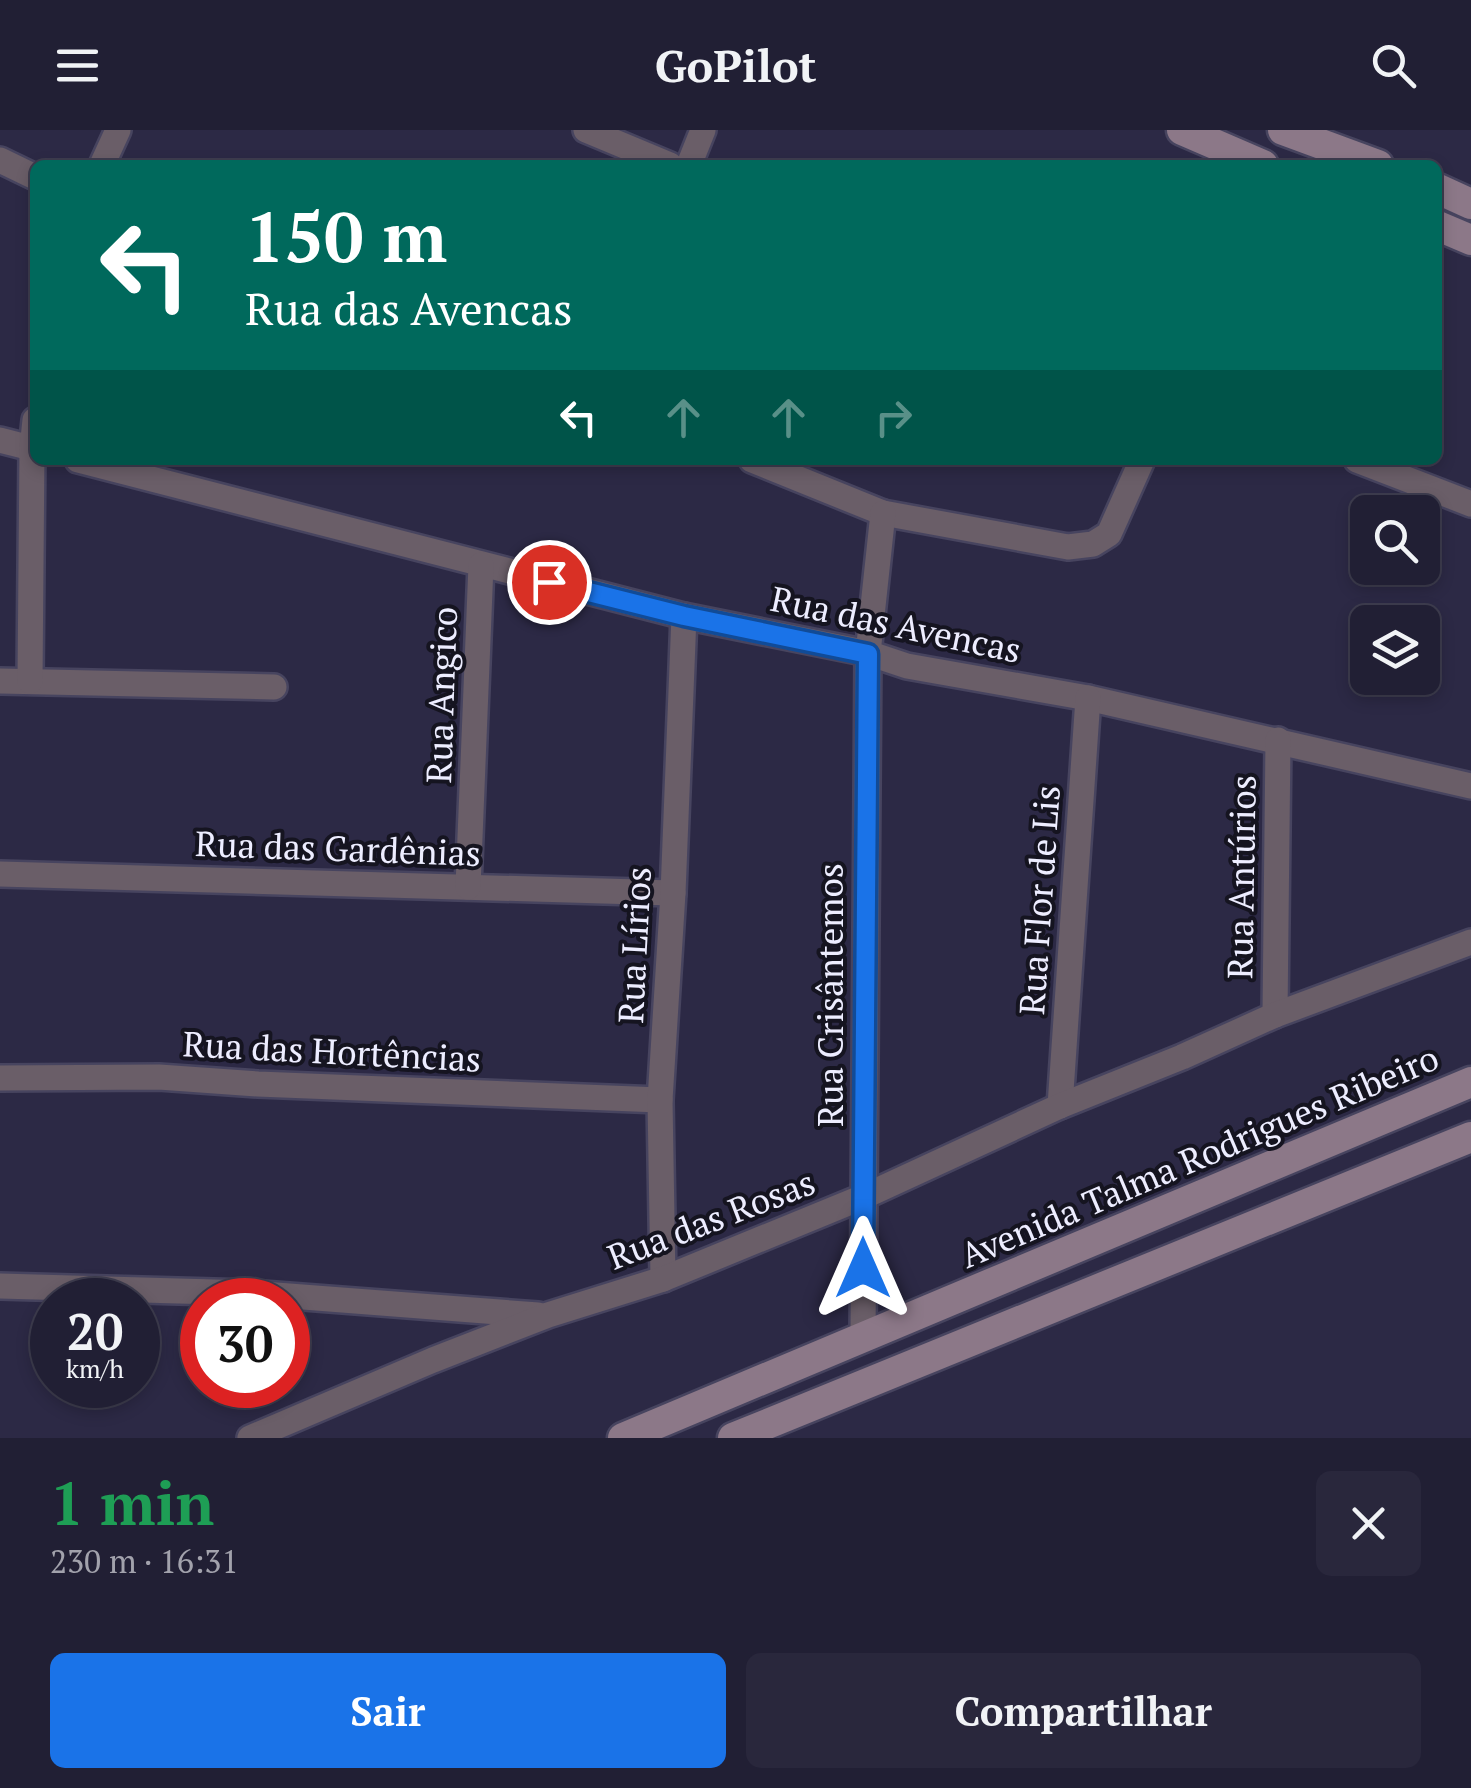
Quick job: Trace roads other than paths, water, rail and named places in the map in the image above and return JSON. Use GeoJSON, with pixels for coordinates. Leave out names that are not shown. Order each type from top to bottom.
{"type":"FeatureCollection","features":[{"type":"Feature","properties":{"kind":"main road"},"geometry":{"type":"LineString","coordinates":[[1182,130],[1251,160]]}},
{"type":"Feature","properties":{"kind":"main road"},"geometry":{"type":"LineString","coordinates":[[1284,130],[1365,160]]}},
{"type":"Feature","properties":{"kind":"main road"},"geometry":{"type":"LineString","coordinates":[[1442,191],[1471,204]]}},
{"type":"Feature","properties":{"kind":"main road"},"geometry":{"type":"LineString","coordinates":[[1442,228],[1471,240]]}},
{"type":"Feature","properties":{"kind":"main road","name":"Avenida Talma Rodrigues Ribeiro"},"geometry":{"type":"LineString","coordinates":[[623,1438],[1471,1082]]}},
{"type":"Feature","properties":{"kind":"main road"},"geometry":{"type":"LineString","coordinates":[[733,1438],[1471,1137]]}},
{"type":"Feature","properties":{"kind":"street"},"geometry":{"type":"LineString","coordinates":[[104,160],[118,130]]}},
{"type":"Feature","properties":{"kind":"street"},"geometry":{"type":"LineString","coordinates":[[586,130],[658,160]]}},
{"type":"Feature","properties":{"kind":"street"},"geometry":{"type":"LineString","coordinates":[[691,160],[703,130]]}},
{"type":"Feature","properties":{"kind":"street"},"geometry":{"type":"LineString","coordinates":[[1274,160],[1284,130]]}},
{"type":"Feature","properties":{"kind":"street"},"geometry":{"type":"LineString","coordinates":[[0,160],[30,175]]}},
{"type":"Feature","properties":{"kind":"street"},"geometry":{"type":"LineString","coordinates":[[0,440],[30,448]]}},
{"type":"Feature","properties":{"kind":"street"},"geometry":{"type":"LineString","coordinates":[[30,682],[34,465]]}},
{"type":"Feature","properties":{"kind":"street","name":"Rua das Avencas"},"geometry":{"type":"LineString","coordinates":[[97,465],[684,616],[868,654],[907,666],[1088,698],[1471,786]]}},
{"type":"Feature","properties":{"kind":"street"},"geometry":{"type":"LineString","coordinates":[[764,465],[882,513],[1068,546],[1093,544],[1109,534],[1140,465]]}},
{"type":"Feature","properties":{"kind":"street"},"geometry":{"type":"LineString","coordinates":[[1370,465],[1471,504]]}},
{"type":"Feature","properties":{"kind":"street","name":"Rua Crisântemos"},"geometry":{"type":"LineString","coordinates":[[863,1338],[868,654],[882,513]]}},
{"type":"Feature","properties":{"kind":"street","name":"Rua Angico"},"geometry":{"type":"LineString","coordinates":[[468,887],[481,565]]}},
{"type":"Feature","properties":{"kind":"street","name":"Rua Lírios"},"geometry":{"type":"LineString","coordinates":[[662,1279],[660,1100],[684,616]]}},
{"type":"Feature","properties":{"kind":"street"},"geometry":{"type":"LineString","coordinates":[[0,681],[274,687]]}},
{"type":"Feature","properties":{"kind":"street","name":"Rua Flor de Lis"},"geometry":{"type":"LineString","coordinates":[[1060,1106],[1088,698]]}},
{"type":"Feature","properties":{"kind":"street","name":"Rua Antúrios"},"geometry":{"type":"LineString","coordinates":[[1274,1014],[1278,740]]}},
{"type":"Feature","properties":{"kind":"street","name":"Rua das Gardênias"},"geometry":{"type":"LineString","coordinates":[[0,874],[673,893]]}},
{"type":"Feature","properties":{"kind":"street","name":"Rua das Rosas"},"geometry":{"type":"LineString","coordinates":[[250,1438],[433,1360],[548,1316],[662,1279],[863,1197],[1060,1106],[1274,1014],[1471,942]]}},
{"type":"Feature","properties":{"kind":"street","name":"Rua das Hortências"},"geometry":{"type":"LineString","coordinates":[[0,1078],[159,1078],[660,1100]]}},
{"type":"Feature","properties":{"kind":"street"},"geometry":{"type":"LineString","coordinates":[[0,1286],[250,1293],[548,1316]]}}]}
